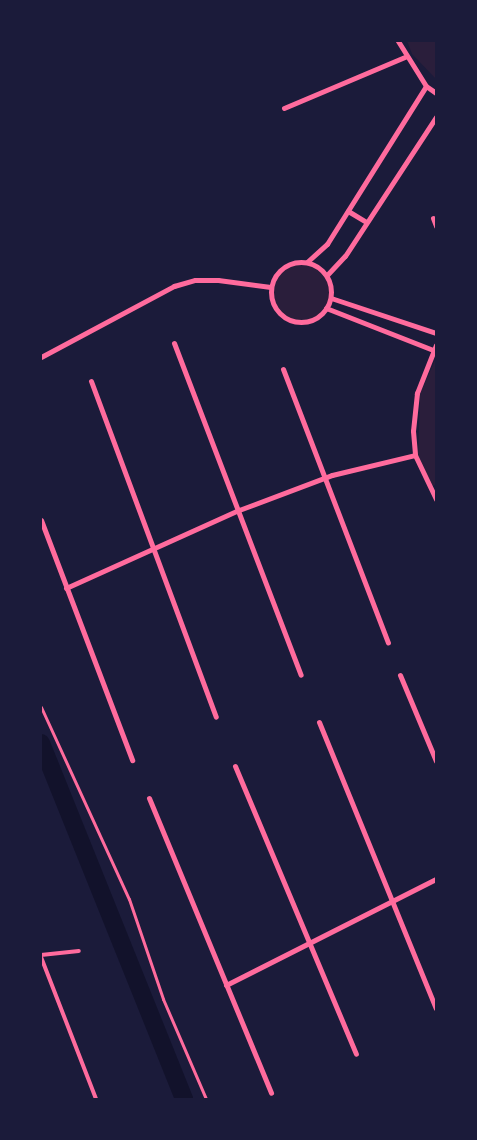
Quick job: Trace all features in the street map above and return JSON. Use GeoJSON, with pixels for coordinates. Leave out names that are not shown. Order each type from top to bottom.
{"type":"FeatureCollection","features":[{"type":"Feature","properties":{"kind":"street"},"geometry":{"type":"LineString","coordinates":[[398,41],[405,57],[426,86],[436,92]]}},
{"type":"Feature","properties":{"kind":"street"},"geometry":{"type":"LineString","coordinates":[[284,108],[405,57]]}},
{"type":"Feature","properties":{"kind":"street"},"geometry":{"type":"LineString","coordinates":[[307,262],[326,275],[332,298],[319,317],[296,322],[276,310],[271,287],[284,267],[307,262],[327,244],[426,86]]}},
{"type":"Feature","properties":{"kind":"street"},"geometry":{"type":"LineString","coordinates":[[326,275],[344,256],[436,117]]}},
{"type":"Feature","properties":{"kind":"street"},"geometry":{"type":"LineString","coordinates":[[348,211],[366,222]]}},
{"type":"Feature","properties":{"kind":"street"},"geometry":{"type":"LineString","coordinates":[[433,218],[436,226]]}},
{"type":"Feature","properties":{"kind":"street"},"geometry":{"type":"LineString","coordinates":[[41,357],[174,286],[196,280],[211,280],[271,287]]}},
{"type":"Feature","properties":{"kind":"street"},"geometry":{"type":"LineString","coordinates":[[332,298],[436,333]]}},
{"type":"Feature","properties":{"kind":"street"},"geometry":{"type":"LineString","coordinates":[[326,308],[434,347],[417,393],[413,431],[415,455],[436,499]]}},
{"type":"Feature","properties":{"kind":"street"},"geometry":{"type":"LineString","coordinates":[[174,343],[239,510],[300,675]]}},
{"type":"Feature","properties":{"kind":"street"},"geometry":{"type":"LineString","coordinates":[[283,369],[388,644]]}},
{"type":"Feature","properties":{"kind":"street"},"geometry":{"type":"LineString","coordinates":[[91,381],[216,717]]}},
{"type":"Feature","properties":{"kind":"street"},"geometry":{"type":"LineString","coordinates":[[66,588],[239,510],[325,477],[415,455]]}},
{"type":"Feature","properties":{"kind":"street"},"geometry":{"type":"LineString","coordinates":[[41,520],[132,760]]}},
{"type":"Feature","properties":{"kind":"street"},"geometry":{"type":"LineString","coordinates":[[400,674],[436,761]]}},
{"type":"Feature","properties":{"kind":"street"},"geometry":{"type":"LineString","coordinates":[[319,722],[436,1008]]}},
{"type":"Feature","properties":{"kind":"street"},"geometry":{"type":"LineString","coordinates":[[235,766],[356,1054]]}},
{"type":"Feature","properties":{"kind":"street"},"geometry":{"type":"LineString","coordinates":[[149,798],[271,1093]]}},
{"type":"Feature","properties":{"kind":"street"},"geometry":{"type":"LineString","coordinates":[[226,985],[436,879]]}},
{"type":"Feature","properties":{"kind":"lane"},"geometry":{"type":"LineString","coordinates":[[80,951],[41,956],[96,1099]]}},
{"type":"Feature","properties":{"kind":"path"},"geometry":{"type":"LineString","coordinates":[[41,707],[129,900],[163,999],[206,1099]]}},
{"type":"Feature","properties":{"kind":"shaded area"},"geometry":{"type":"Polygon","coordinates":[[[407,41],[436,41],[436,79],[412,54],[407,41]]]}},
{"type":"Feature","properties":{"kind":"shaded area"},"geometry":{"type":"Polygon","coordinates":[[[301,262],[318,267],[326,275],[331,292],[326,309],[318,317],[301,322],[284,317],[276,309],[271,292],[276,275],[284,267],[301,262]]]}},
{"type":"Feature","properties":{"kind":"shaded area"},"geometry":{"type":"Polygon","coordinates":[[[436,358],[436,485],[431,486],[418,459],[420,394],[436,358]]]}},
{"type":"Feature","properties":{"kind":"waterway"},"geometry":{"type":"LineString","coordinates":[[41,743],[184,1099]]}}]}
